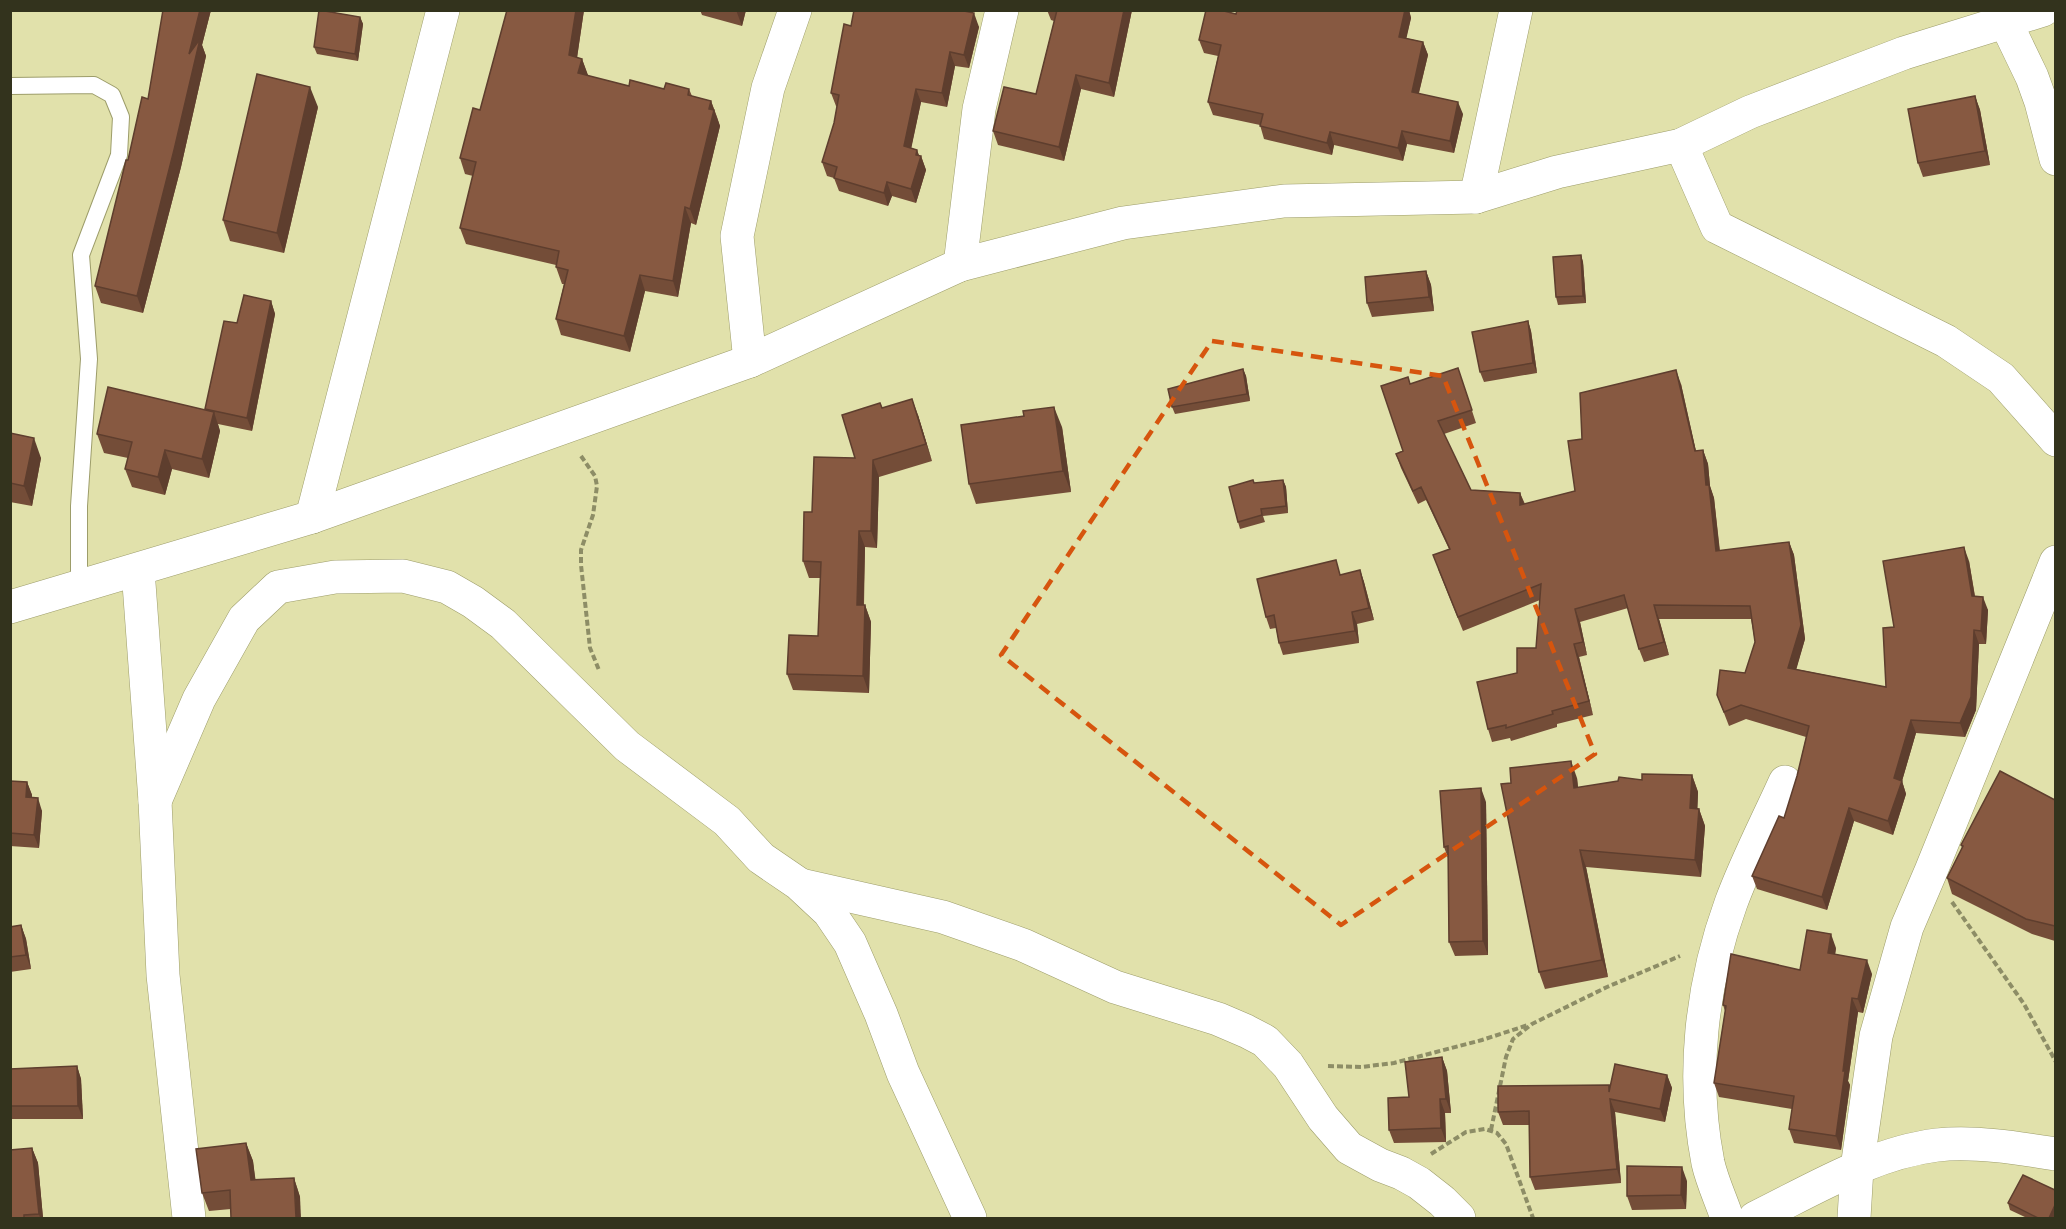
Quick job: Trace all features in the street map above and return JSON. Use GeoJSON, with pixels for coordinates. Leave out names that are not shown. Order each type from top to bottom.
{"type":"FeatureCollection","features":[{"type":"Feature","properties":{"kind":"street"},"geometry":{"type":"LineString","coordinates":[[312,517],[443,10]]}},
{"type":"Feature","properties":{"kind":"street"},"geometry":{"type":"LineString","coordinates":[[750,361],[737,236],[768,88],[795,10]]}},
{"type":"Feature","properties":{"kind":"street"},"geometry":{"type":"LineString","coordinates":[[960,265],[979,109],[1002,10]]}},
{"type":"Feature","properties":{"kind":"street"},"geometry":{"type":"LineString","coordinates":[[1476,197],[1515,10]]}},
{"type":"Feature","properties":{"kind":"street"},"geometry":{"type":"LineString","coordinates":[[10,607],[312,517],[750,361],[960,265],[1123,223],[1284,201],[1476,197],[1557,172],[1680,145],[1750,112],[1904,53],[2043,10]]}},
{"type":"Feature","properties":{"kind":"street"},"geometry":{"type":"LineString","coordinates":[[2006,23],[2032,77],[2054,143]]}},
{"type":"Feature","properties":{"kind":"street"},"geometry":{"type":"LineString","coordinates":[[1680,145],[1717,227],[1946,341],[2001,378],[2055,440]]}},
{"type":"Feature","properties":{"kind":"street"},"geometry":{"type":"LineString","coordinates":[[1854,1218],[1857,1168],[1876,1036],[1907,927],[2055,562]]}},
{"type":"Feature","properties":{"kind":"street"},"geometry":{"type":"LineString","coordinates":[[138,570],[155,801],[163,975],[189,1218]]}},
{"type":"Feature","properties":{"kind":"street"},"geometry":{"type":"LineString","coordinates":[[155,801],[199,699],[244,619],[278,587],[335,577],[403,576],[447,587],[473,602],[503,624],[627,746],[727,821],[761,858],[799,884],[829,912],[850,943],[881,1014],[903,1073],[970,1218]]}},
{"type":"Feature","properties":{"kind":"street"},"geometry":{"type":"LineString","coordinates":[[1727,1218],[1708,1164],[1699,1096],[1703,1012],[1718,943],[1732,900],[1785,782]]}},
{"type":"Feature","properties":{"kind":"street"},"geometry":{"type":"LineString","coordinates":[[799,884],[943,917],[1023,945],[1115,987],[1218,1019],[1246,1031],[1265,1041],[1288,1065],[1323,1118],[1348,1148],[1380,1166],[1401,1173],[1419,1183],[1459,1218]]}},
{"type":"Feature","properties":{"kind":"street"},"geometry":{"type":"LineString","coordinates":[[1755,1218],[1857,1168],[1905,1151],[1938,1145],[1976,1145],[2055,1154]]}},
{"type":"Feature","properties":{"kind":"lane"},"geometry":{"type":"LineString","coordinates":[[10,86],[94,85],[112,95],[121,117],[119,155],[81,255],[89,359],[79,506],[79,588]]}},
{"type":"Feature","properties":{"kind":"path"},"geometry":{"type":"LineString","coordinates":[[562,428],[597,482],[596,503],[590,526],[582,541],[580,564],[590,648],[603,680]]}},
{"type":"Feature","properties":{"kind":"path"},"geometry":{"type":"LineString","coordinates":[[1931,871],[2024,1004],[2055,1062]]}},
{"type":"Feature","properties":{"kind":"path"},"geometry":{"type":"LineString","coordinates":[[1288,1065],[1361,1067],[1394,1063],[1482,1040],[1532,1024],[1656,966],[1718,943]]}},
{"type":"Feature","properties":{"kind":"path"},"geometry":{"type":"LineString","coordinates":[[1491,1130],[1506,1056],[1514,1039],[1532,1024]]}},
{"type":"Feature","properties":{"kind":"path"},"geometry":{"type":"LineString","coordinates":[[1401,1173],[1466,1132],[1491,1130],[1506,1143],[1533,1218]]}},
{"type":"Feature","properties":{"kind":"highlighted area"},"geometry":{"type":"Polygon","coordinates":[[[1212,341],[1443,376],[1595,754],[1341,925],[1001,655],[1212,341]]]}},
{"type":"Feature","properties":{"kind":"building"},"geometry":{"type":"Polygon","coordinates":[[[163,10],[200,10],[189,54],[200,39],[137,296],[95,286],[142,97],[148,99],[163,10]]]}},
{"type":"Feature","properties":{"kind":"building"},"geometry":{"type":"Polygon","coordinates":[[[319,10],[360,17],[355,54],[314,47],[319,10]]]}},
{"type":"Feature","properties":{"kind":"building"},"geometry":{"type":"Polygon","coordinates":[[[507,10],[576,10],[569,55],[582,59],[578,73],[629,86],[630,80],[664,89],[666,83],[689,89],[688,95],[711,101],[709,109],[714,110],[690,209],[685,207],[673,281],[640,275],[624,336],[556,319],[568,270],[556,267],[559,251],[460,228],[476,162],[460,158],[473,108],[480,110],[507,10]]]}},
{"type":"Feature","properties":{"kind":"building"},"geometry":{"type":"Polygon","coordinates":[[[854,10],[959,10],[974,13],[964,55],[950,52],[942,93],[916,89],[904,146],[917,150],[916,155],[921,156],[911,189],[887,182],[884,193],[834,178],[837,167],[822,162],[834,123],[839,95],[831,93],[844,24],[851,26],[854,10]]]}},
{"type":"Feature","properties":{"kind":"building"},"geometry":{"type":"Polygon","coordinates":[[[1057,10],[1124,10],[1109,83],[1076,75],[1059,147],[993,131],[1004,87],[1036,94],[1057,10]]]}},
{"type":"Feature","properties":{"kind":"building"},"geometry":{"type":"Polygon","coordinates":[[[1206,10],[1220,10],[1236,14],[1237,10],[1405,10],[1399,37],[1423,42],[1412,92],[1458,102],[1450,141],[1402,131],[1398,148],[1330,132],[1327,143],[1260,126],[1263,114],[1208,102],[1221,45],[1199,40],[1206,10]]]}},
{"type":"Feature","properties":{"kind":"building"},"geometry":{"type":"Polygon","coordinates":[[[257,74],[310,87],[277,233],[223,220],[257,74]]]}},
{"type":"Feature","properties":{"kind":"building"},"geometry":{"type":"Polygon","coordinates":[[[1975,96],[1985,151],[1918,163],[1908,109],[1975,96]]]}},
{"type":"Feature","properties":{"kind":"building"},"geometry":{"type":"Polygon","coordinates":[[[1581,255],[1583,296],[1556,297],[1553,257],[1581,255]]]}},
{"type":"Feature","properties":{"kind":"building"},"geometry":{"type":"Polygon","coordinates":[[[1426,271],[1429,297],[1367,303],[1365,277],[1426,271]]]}},
{"type":"Feature","properties":{"kind":"building"},"geometry":{"type":"Polygon","coordinates":[[[244,295],[271,301],[247,418],[205,409],[224,321],[237,323],[244,295]]]}},
{"type":"Feature","properties":{"kind":"building"},"geometry":{"type":"Polygon","coordinates":[[[1528,321],[1533,363],[1480,372],[1472,332],[1528,321]]]}},
{"type":"Feature","properties":{"kind":"building"},"geometry":{"type":"Polygon","coordinates":[[[1458,368],[1472,410],[1438,421],[1471,490],[1520,493],[1520,505],[1575,491],[1568,441],[1582,439],[1580,393],[1676,370],[1695,451],[1703,450],[1716,551],[1789,542],[1801,625],[1788,668],[1886,687],[1883,628],[1894,627],[1883,561],[1964,547],[1972,596],[1983,597],[1981,631],[1974,630],[1971,697],[1960,723],[1911,720],[1894,778],[1902,781],[1888,821],[1849,808],[1822,897],[1752,876],[1779,816],[1784,818],[1809,726],[1741,705],[1724,712],[1717,695],[1720,670],[1745,673],[1755,642],[1750,606],[1654,605],[1664,642],[1639,649],[1624,595],[1575,609],[1583,642],[1574,644],[1589,701],[1552,711],[1553,714],[1506,728],[1506,725],[1488,729],[1477,682],[1517,673],[1517,648],[1536,648],[1541,584],[1458,617],[1433,555],[1450,549],[1421,487],[1413,491],[1396,454],[1403,451],[1381,386],[1408,377],[1410,384],[1458,368]]]}},
{"type":"Feature","properties":{"kind":"building"},"geometry":{"type":"Polygon","coordinates":[[[1243,369],[1247,394],[1172,407],[1168,389],[1243,369]]]}},
{"type":"Feature","properties":{"kind":"building"},"geometry":{"type":"Polygon","coordinates":[[[108,387],[214,412],[202,459],[165,450],[158,477],[125,469],[132,442],[97,434],[108,387]]]}},
{"type":"Feature","properties":{"kind":"building"},"geometry":{"type":"Polygon","coordinates":[[[912,399],[926,444],[873,460],[871,531],[859,531],[857,605],[865,605],[863,676],[787,674],[789,635],[818,636],[821,562],[803,561],[804,512],[812,512],[814,457],[855,458],[842,415],[880,403],[882,408],[912,399]]]}},
{"type":"Feature","properties":{"kind":"building"},"geometry":{"type":"Polygon","coordinates":[[[1054,407],[1063,471],[969,484],[961,425],[1024,416],[1023,411],[1054,407]]]}},
{"type":"Feature","properties":{"kind":"building"},"geometry":{"type":"Polygon","coordinates":[[[10,433],[34,438],[24,486],[10,483],[10,433]]]}},
{"type":"Feature","properties":{"kind":"building"},"geometry":{"type":"Polygon","coordinates":[[[1253,480],[1254,483],[1283,480],[1286,506],[1261,509],[1262,515],[1238,522],[1229,487],[1253,480]]]}},
{"type":"Feature","properties":{"kind":"building"},"geometry":{"type":"Polygon","coordinates":[[[1336,560],[1340,575],[1360,570],[1369,608],[1352,612],[1355,631],[1279,643],[1274,615],[1266,617],[1257,579],[1336,560]]]}},
{"type":"Feature","properties":{"kind":"building"},"geometry":{"type":"Polygon","coordinates":[[[1571,761],[1574,788],[1618,781],[1619,777],[1642,780],[1642,774],[1692,775],[1690,808],[1699,809],[1695,860],[1580,850],[1602,960],[1539,972],[1501,784],[1511,783],[1510,768],[1571,761]]]}},
{"type":"Feature","properties":{"kind":"building"},"geometry":{"type":"Polygon","coordinates":[[[2000,771],[2055,800],[2055,926],[2026,919],[1947,878],[1963,846],[1961,845],[2000,771]]]}},
{"type":"Feature","properties":{"kind":"building"},"geometry":{"type":"Polygon","coordinates":[[[10,781],[27,782],[26,797],[38,798],[34,835],[10,833],[10,781]]]}},
{"type":"Feature","properties":{"kind":"building"},"geometry":{"type":"Polygon","coordinates":[[[1481,788],[1483,941],[1449,942],[1448,846],[1444,847],[1440,791],[1481,788]]]}},
{"type":"Feature","properties":{"kind":"building"},"geometry":{"type":"Polygon","coordinates":[[[21,925],[26,955],[10,957],[10,927],[21,925]]]}},
{"type":"Feature","properties":{"kind":"building"},"geometry":{"type":"Polygon","coordinates":[[[1807,930],[1831,934],[1828,953],[1867,960],[1858,999],[1852,998],[1836,1136],[1789,1129],[1794,1096],[1714,1083],[1726,1006],[1723,1005],[1731,954],[1800,970],[1807,930]]]}},
{"type":"Feature","properties":{"kind":"building"},"geometry":{"type":"Polygon","coordinates":[[[1442,1057],[1446,1099],[1440,1099],[1441,1128],[1389,1130],[1388,1098],[1409,1097],[1405,1062],[1442,1057]]]}},
{"type":"Feature","properties":{"kind":"building"},"geometry":{"type":"Polygon","coordinates":[[[1615,1064],[1667,1075],[1660,1109],[1610,1099],[1617,1169],[1530,1177],[1529,1111],[1498,1112],[1498,1086],[1609,1085],[1609,1092],[1615,1064]]]}},
{"type":"Feature","properties":{"kind":"building"},"geometry":{"type":"Polygon","coordinates":[[[77,1066],[78,1106],[10,1106],[10,1069],[77,1066]]]}},
{"type":"Feature","properties":{"kind":"building"},"geometry":{"type":"Polygon","coordinates":[[[246,1143],[251,1180],[294,1178],[296,1218],[231,1218],[230,1190],[202,1193],[196,1149],[246,1143]]]}},
{"type":"Feature","properties":{"kind":"building"},"geometry":{"type":"Polygon","coordinates":[[[32,1148],[39,1214],[24,1215],[24,1218],[10,1218],[10,1150],[32,1148]]]}},
{"type":"Feature","properties":{"kind":"building"},"geometry":{"type":"Polygon","coordinates":[[[1627,1166],[1682,1167],[1681,1195],[1627,1196],[1627,1166]]]}},
{"type":"Feature","properties":{"kind":"building"},"geometry":{"type":"Polygon","coordinates":[[[2023,1175],[2055,1190],[2055,1205],[2049,1218],[2038,1218],[2008,1203],[2023,1175]]]}}]}
